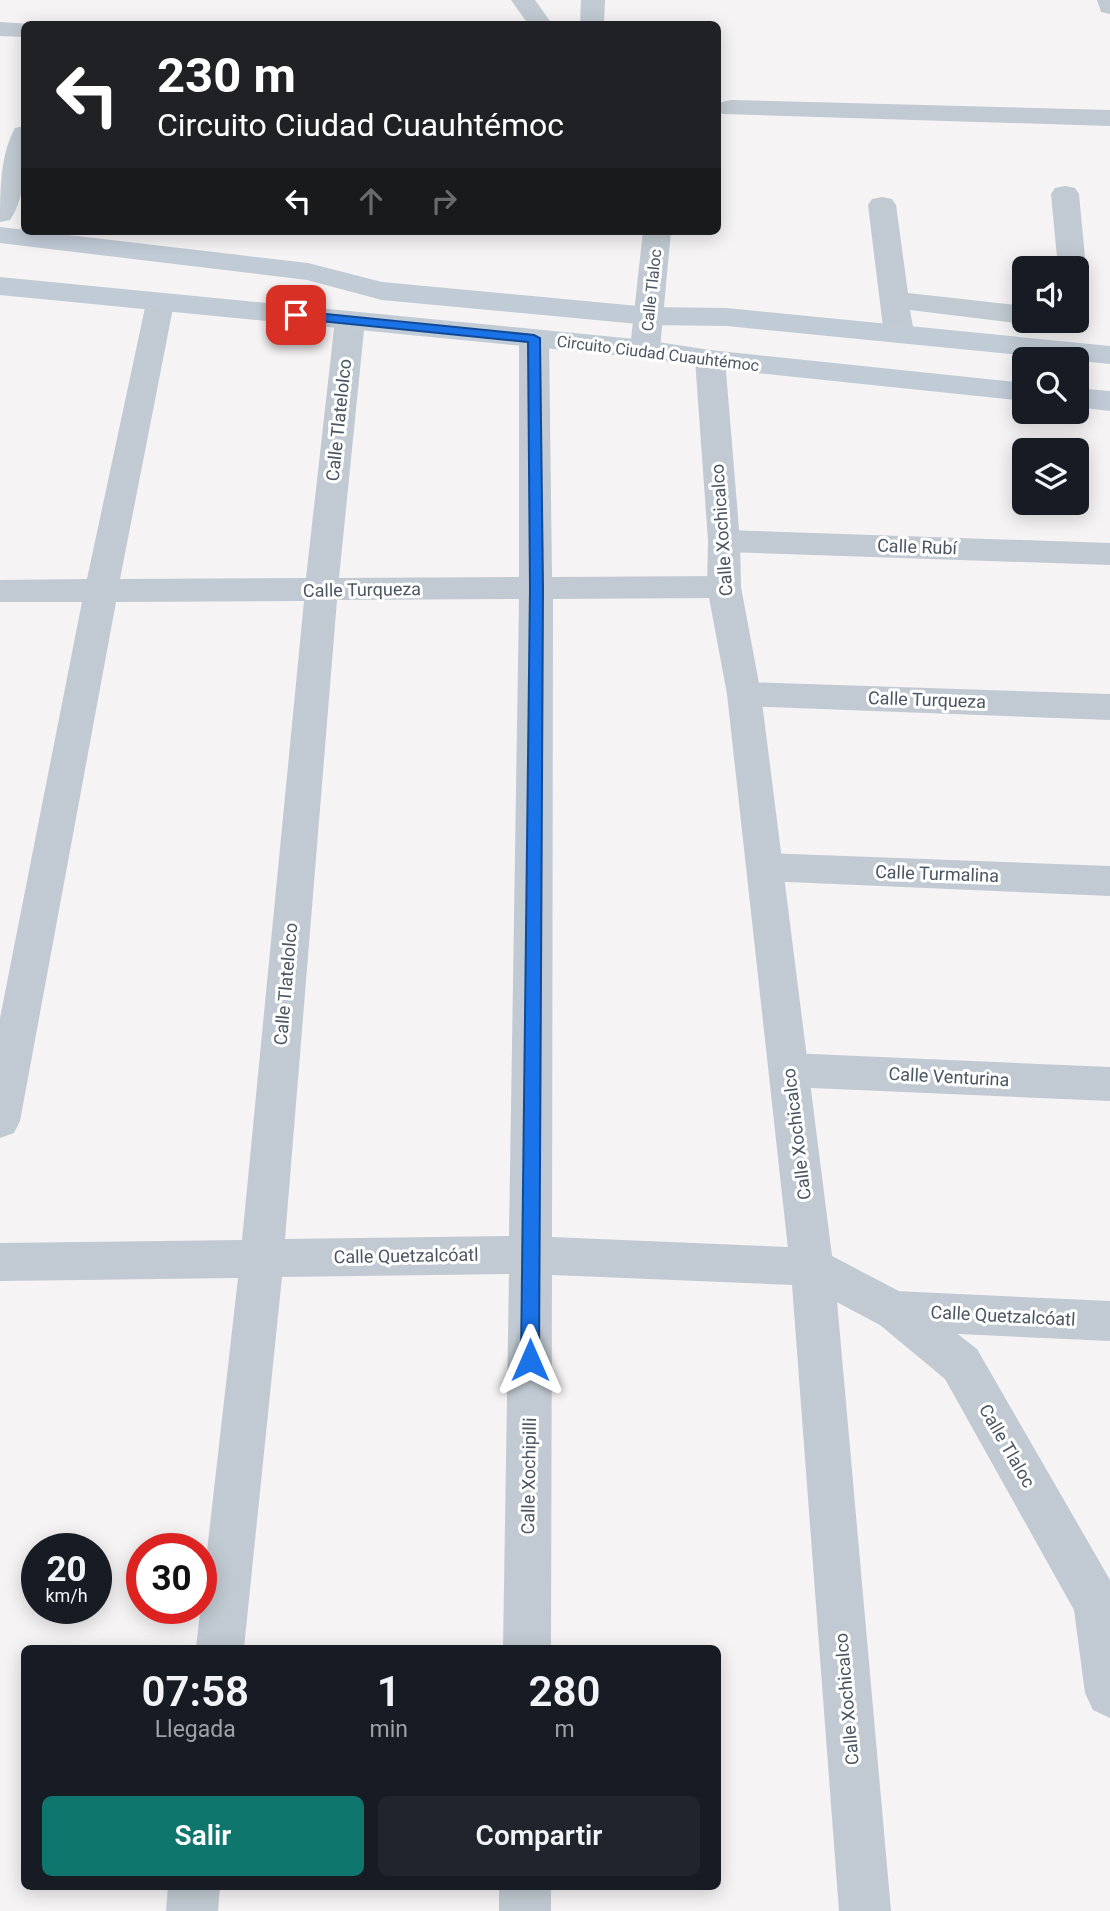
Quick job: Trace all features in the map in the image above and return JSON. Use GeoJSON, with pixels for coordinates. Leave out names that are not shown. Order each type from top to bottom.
{"type":"FeatureCollection","features":[{"type":"Feature","properties":{"kind":"main road"},"geometry":{"type":"LineString","coordinates":[[0,235],[309,272],[382,291],[649,316],[727,317],[899,332],[1110,355]]}},
{"type":"Feature","properties":{"kind":"main road","name":"Circuito Ciudad Cuauhtémoc"},"geometry":{"type":"LineString","coordinates":[[0,286],[645,349],[710,359],[1012,391]]}},
{"type":"Feature","properties":{"kind":"main road"},"geometry":{"type":"LineString","coordinates":[[1089,399],[1110,401]]}},
{"type":"Feature","properties":{"kind":"street"},"geometry":{"type":"LineString","coordinates":[[523,0],[538,21]]}},
{"type":"Feature","properties":{"kind":"street"},"geometry":{"type":"LineString","coordinates":[[592,21],[593,0]]}},
{"type":"Feature","properties":{"kind":"street"},"geometry":{"type":"LineString","coordinates":[[1109,0],[1110,8]]}},
{"type":"Feature","properties":{"kind":"street"},"geometry":{"type":"LineString","coordinates":[[0,29],[21,30]]}},
{"type":"Feature","properties":{"kind":"street"},"geometry":{"type":"LineString","coordinates":[[731,108],[1110,118]]}},
{"type":"Feature","properties":{"kind":"street"},"geometry":{"type":"LineString","coordinates":[[21,144],[0,216],[21,219]]}},
{"type":"Feature","properties":{"kind":"street"},"geometry":{"type":"LineString","coordinates":[[1065,194],[1071,256]]}},
{"type":"Feature","properties":{"kind":"street"},"geometry":{"type":"LineString","coordinates":[[882,205],[899,332]]}},
{"type":"Feature","properties":{"kind":"street","name":"Calle Tlaloc"},"geometry":{"type":"LineString","coordinates":[[645,349],[657,235]]}},
{"type":"Feature","properties":{"kind":"street"},"geometry":{"type":"LineString","coordinates":[[895,300],[1012,315]]}},
{"type":"Feature","properties":{"kind":"street"},"geometry":{"type":"LineString","coordinates":[[0,1121],[101,591],[160,303]]}},
{"type":"Feature","properties":{"kind":"street","name":"Calle Tlatelolco"},"geometry":{"type":"LineString","coordinates":[[220,1645],[262,1258],[321,591],[350,320]]}},
{"type":"Feature","properties":{"kind":"street","name":"Calle Xochipilli"},"geometry":{"type":"LineString","coordinates":[[527,1645],[536,588],[534,338]]}},
{"type":"Feature","properties":{"kind":"street","name":"Calle Xochicalco"},"geometry":{"type":"LineString","coordinates":[[710,359],[724,541],[723,587],[744,694],[812,1267],[865,1911]]}},
{"type":"Feature","properties":{"kind":"street","name":"Calle Rubí"},"geometry":{"type":"LineString","coordinates":[[724,541],[1110,554]]}},
{"type":"Feature","properties":{"kind":"street","name":"Calle Turqueza"},"geometry":{"type":"LineString","coordinates":[[0,592],[723,587]]}},
{"type":"Feature","properties":{"kind":"street","name":"Calle Turqueza"},"geometry":{"type":"LineString","coordinates":[[744,694],[1110,707]]}},
{"type":"Feature","properties":{"kind":"street","name":"Calle Turmalina"},"geometry":{"type":"LineString","coordinates":[[765,867],[1110,881]]}},
{"type":"Feature","properties":{"kind":"street","name":"Calle Venturina"},"geometry":{"type":"LineString","coordinates":[[789,1070],[1110,1084]]}},
{"type":"Feature","properties":{"kind":"street","name":"Calle Quetzalcóatl"},"geometry":{"type":"LineString","coordinates":[[0,1262],[531,1255],[812,1267]]}},
{"type":"Feature","properties":{"kind":"street","name":"Calle Tlaloc"},"geometry":{"type":"LineString","coordinates":[[812,1267],[895,1311],[961,1364],[1103,1604],[1110,1693]]}},
{"type":"Feature","properties":{"kind":"street","name":"Calle Quetzalcóatl"},"geometry":{"type":"LineString","coordinates":[[895,1311],[1110,1321]]}},
{"type":"Feature","properties":{"kind":"street"},"geometry":{"type":"LineString","coordinates":[[192,1911],[194,1890]]}},
{"type":"Feature","properties":{"kind":"street"},"geometry":{"type":"LineString","coordinates":[[525,1890],[525,1911]]}},
{"type":"Feature","properties":{"kind":"route"},"geometry":{"type":"LineString","coordinates":[[296,315],[534,338],[536,588],[530,1360]]}}]}
